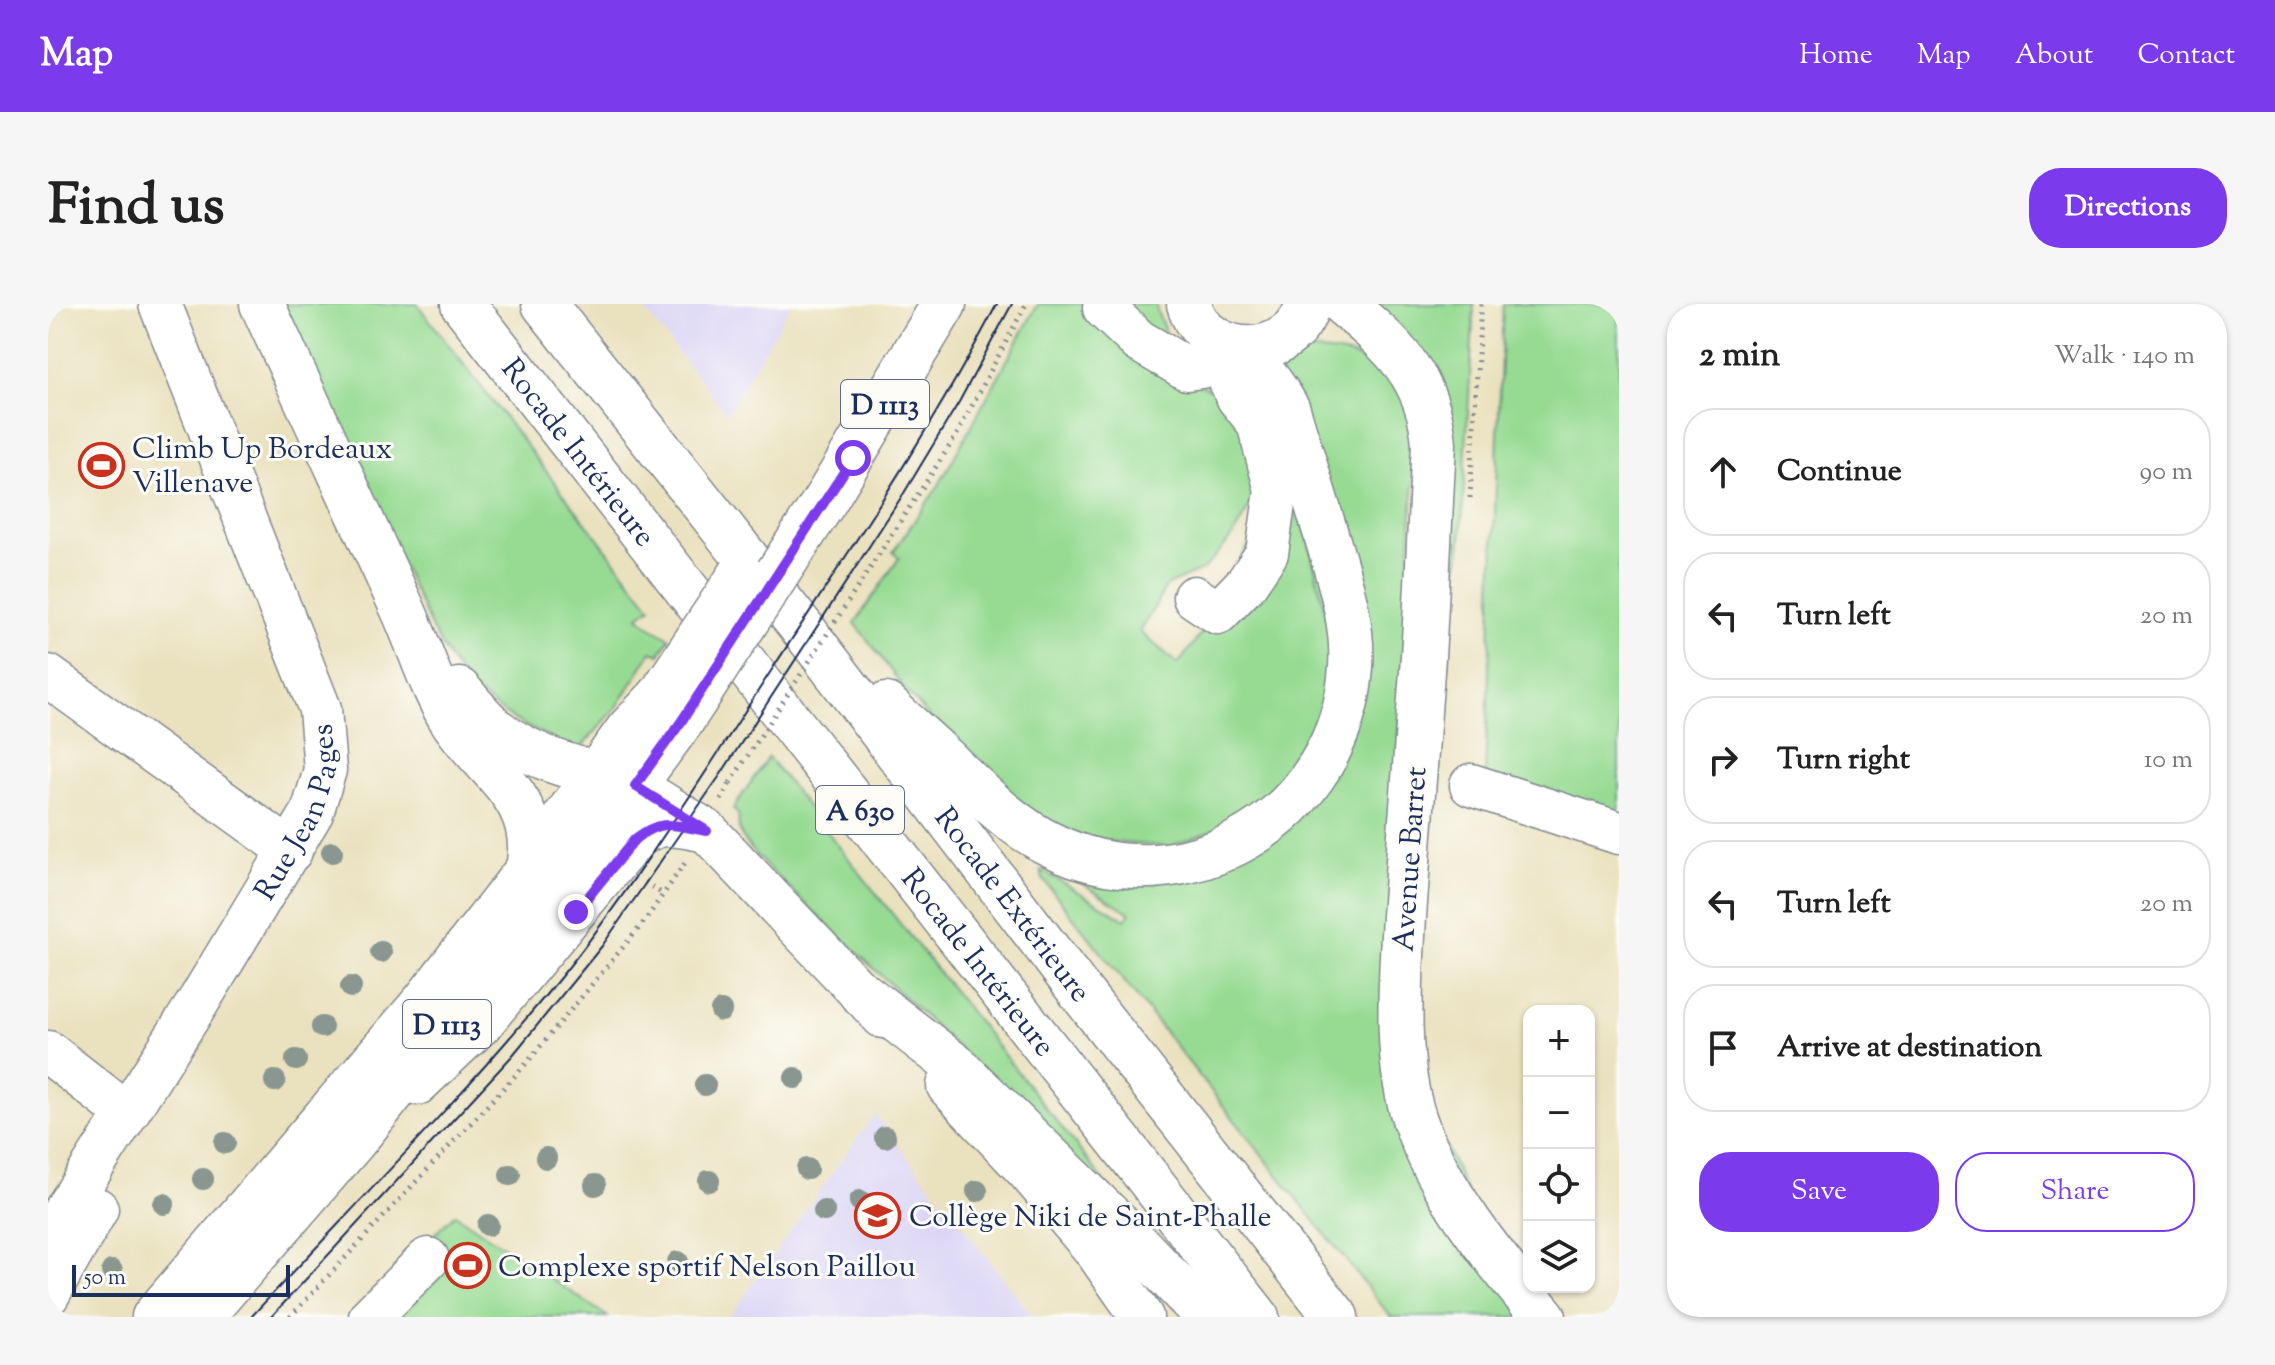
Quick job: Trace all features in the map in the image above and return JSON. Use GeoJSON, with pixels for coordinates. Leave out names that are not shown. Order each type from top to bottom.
{"type":"FeatureCollection","features":[{"type":"Feature","properties":{"kind":"main road"},"geometry":{"type":"LineString","coordinates":[[262,304],[408,619],[438,698],[458,729],[509,787],[524,814],[531,833],[532,850],[528,869]]}},
{"type":"Feature","properties":{"kind":"main road","name":"Rocade Intérieure"},"geometry":{"type":"LineString","coordinates":[[463,304],[1257,1317]]}},
{"type":"Feature","properties":{"kind":"main road","name":"Rocade Extérieure"},"geometry":{"type":"LineString","coordinates":[[544,304],[806,633],[1082,994],[1336,1317]]}},
{"type":"Feature","properties":{"kind":"main road","name":"D 1113"},"geometry":{"type":"LineString","coordinates":[[815,490],[908,304]]}},
{"type":"Feature","properties":{"kind":"main road","name":"D 1113"},"geometry":{"type":"LineString","coordinates":[[201,1317],[354,1141],[616,780],[628,730],[671,709],[815,490],[944,304]]}},
{"type":"Feature","properties":{"kind":"main road"},"geometry":{"type":"LineString","coordinates":[[806,633],[997,810],[1050,845],[1093,862],[1136,868],[1182,864],[1221,851],[1264,826],[1295,799],[1325,756],[1347,705],[1352,664],[1346,600],[1288,410],[1276,387],[1260,367],[1226,351],[1202,329],[1189,304]]}},
{"type":"Feature","properties":{"kind":"main road"},"geometry":{"type":"LineString","coordinates":[[1279,342],[1296,328],[1308,304]]}},
{"type":"Feature","properties":{"kind":"main road","name":"Avenue Barret"},"geometry":{"type":"LineString","coordinates":[[1343,304],[1385,338],[1408,367],[1425,394],[1432,419],[1434,444],[1421,695],[1402,956],[1404,1061],[1414,1117],[1427,1153],[1460,1207],[1544,1317]]}},
{"type":"Feature","properties":{"kind":"main road","name":"Avenue Barret"},"geometry":{"type":"LineString","coordinates":[[1226,351],[1259,349],[1311,335],[1340,335],[1374,346],[1408,367]]}},
{"type":"Feature","properties":{"kind":"main road"},"geometry":{"type":"LineString","coordinates":[[408,619],[455,686],[498,731],[560,764],[616,780]]}},
{"type":"Feature","properties":{"kind":"main road","name":"D 1113"},"geometry":{"type":"LineString","coordinates":[[154,1317],[425,1001],[528,869],[616,780]]}},
{"type":"Feature","properties":{"kind":"main road"},"geometry":{"type":"LineString","coordinates":[[860,992],[957,1067],[1117,1223],[1207,1317]]}},
{"type":"Feature","properties":{"kind":"street","name":"Rue Jean Pages"},"geometry":{"type":"LineString","coordinates":[[48,1237],[291,851],[312,813],[325,770],[320,709],[160,304]]}},
{"type":"Feature","properties":{"kind":"street"},"geometry":{"type":"LineString","coordinates":[[1104,308],[1139,341],[1187,369],[1226,351],[1238,398],[1258,423],[1276,490],[1267,553],[1246,584],[1218,613],[1194,597]]}},
{"type":"Feature","properties":{"kind":"street"},"geometry":{"type":"LineString","coordinates":[[48,676],[291,851]]}},
{"type":"Feature","properties":{"kind":"street"},"geometry":{"type":"LineString","coordinates":[[616,780],[707,831],[1026,1169],[1095,1250],[1142,1317]]}},
{"type":"Feature","properties":{"kind":"street"},"geometry":{"type":"LineString","coordinates":[[1471,785],[1619,833]]}},
{"type":"Feature","properties":{"kind":"street"},"geometry":{"type":"LineString","coordinates":[[354,1141],[481,1024],[635,839],[660,824],[707,831]]}},
{"type":"Feature","properties":{"kind":"street"},"geometry":{"type":"LineString","coordinates":[[48,1295],[216,1010],[200,999]]}},
{"type":"Feature","properties":{"kind":"street"},"geometry":{"type":"LineString","coordinates":[[48,1052],[126,1113]]}},
{"type":"Feature","properties":{"kind":"street"},"geometry":{"type":"LineString","coordinates":[[370,1317],[428,1259]]}},
{"type":"Feature","properties":{"kind":"path"},"geometry":{"type":"LineString","coordinates":[[290,1317],[559,1025],[644,922],[707,831],[730,783],[956,436],[1026,304]]}},
{"type":"Feature","properties":{"kind":"shaded area"},"geometry":{"type":"Polygon","coordinates":[[[640,304],[791,304],[727,414],[640,304]]]}},
{"type":"Feature","properties":{"kind":"shaded area","name":"Collège Niki de Saint-Phalle"},"geometry":{"type":"Polygon","coordinates":[[[875,1115],[1033,1317],[729,1317],[875,1115]]]}},
{"type":"Feature","properties":{"kind":"green space"},"geometry":{"type":"Polygon","coordinates":[[[280,304],[417,304],[651,607],[639,616],[670,638],[660,654],[652,651],[617,707],[580,749],[528,727],[495,707],[467,682],[449,658],[432,629],[280,304]]]}},
{"type":"Feature","properties":{"kind":"green space"},"geometry":{"type":"Polygon","coordinates":[[[1038,304],[1155,304],[1181,361],[1196,380],[1208,388],[1223,392],[1262,462],[1251,504],[1233,536],[1204,569],[1167,585],[1140,632],[1178,664],[1210,622],[1288,465],[1302,513],[1332,643],[1324,709],[1309,748],[1284,785],[1246,818],[1169,847],[1092,840],[1047,824],[966,759],[907,692],[855,623],[899,558],[893,552],[939,485],[1038,304]]]}},
{"type":"Feature","properties":{"kind":"green space"},"geometry":{"type":"Polygon","coordinates":[[[1358,304],[1474,304],[1461,541],[1427,861],[1451,407],[1440,375],[1424,354],[1358,304]]]}},
{"type":"Feature","properties":{"kind":"green space"},"geometry":{"type":"Polygon","coordinates":[[[1503,304],[1619,304],[1619,813],[1485,777],[1503,304]]]}},
{"type":"Feature","properties":{"kind":"green space"},"geometry":{"type":"Polygon","coordinates":[[[1305,351],[1345,354],[1376,366],[1399,389],[1417,424],[1384,1010],[1523,1317],[1391,1317],[1043,879],[1041,870],[1125,919],[1130,913],[1048,862],[1156,884],[1351,735],[1272,366],[1305,351]]]}},
{"type":"Feature","properties":{"kind":"green space"},"geometry":{"type":"Polygon","coordinates":[[[768,757],[1123,1205],[751,849],[742,837],[739,815],[733,809],[768,757]]]}},
{"type":"Feature","properties":{"kind":"green space","name":"Complexe sportif Nelson Paillou"},"geometry":{"type":"Polygon","coordinates":[[[455,1214],[608,1317],[351,1317],[455,1214]]]}},
{"type":"Feature","properties":{"kind":"tram line"},"geometry":{"type":"LineString","coordinates":[[251,1317],[482,1070],[613,909],[888,490],[997,304]]}},
{"type":"Feature","properties":{"kind":"tram line"},"geometry":{"type":"LineString","coordinates":[[271,1317],[512,1056],[602,946],[721,774],[904,493],[959,402],[1012,304]]}},
{"type":"Feature","properties":{"kind":"place","name":"Climb Up Bordeaux Villenave"},"geometry":{"type":"Point","coordinates":[101,465]}},
{"type":"Feature","properties":{"kind":"place","name":"Collège Niki de Saint-Phalle"},"geometry":{"type":"Point","coordinates":[878,1216]}},
{"type":"Feature","properties":{"kind":"place","name":"Complexe sportif Nelson Paillou"},"geometry":{"type":"Point","coordinates":[467,1266]}},
{"type":"Feature","properties":{"kind":"route"},"geometry":{"type":"LineString","coordinates":[[576,912],[616,861],[646,830],[660,824],[707,831],[635,786],[681,722],[853,458]]}}]}
